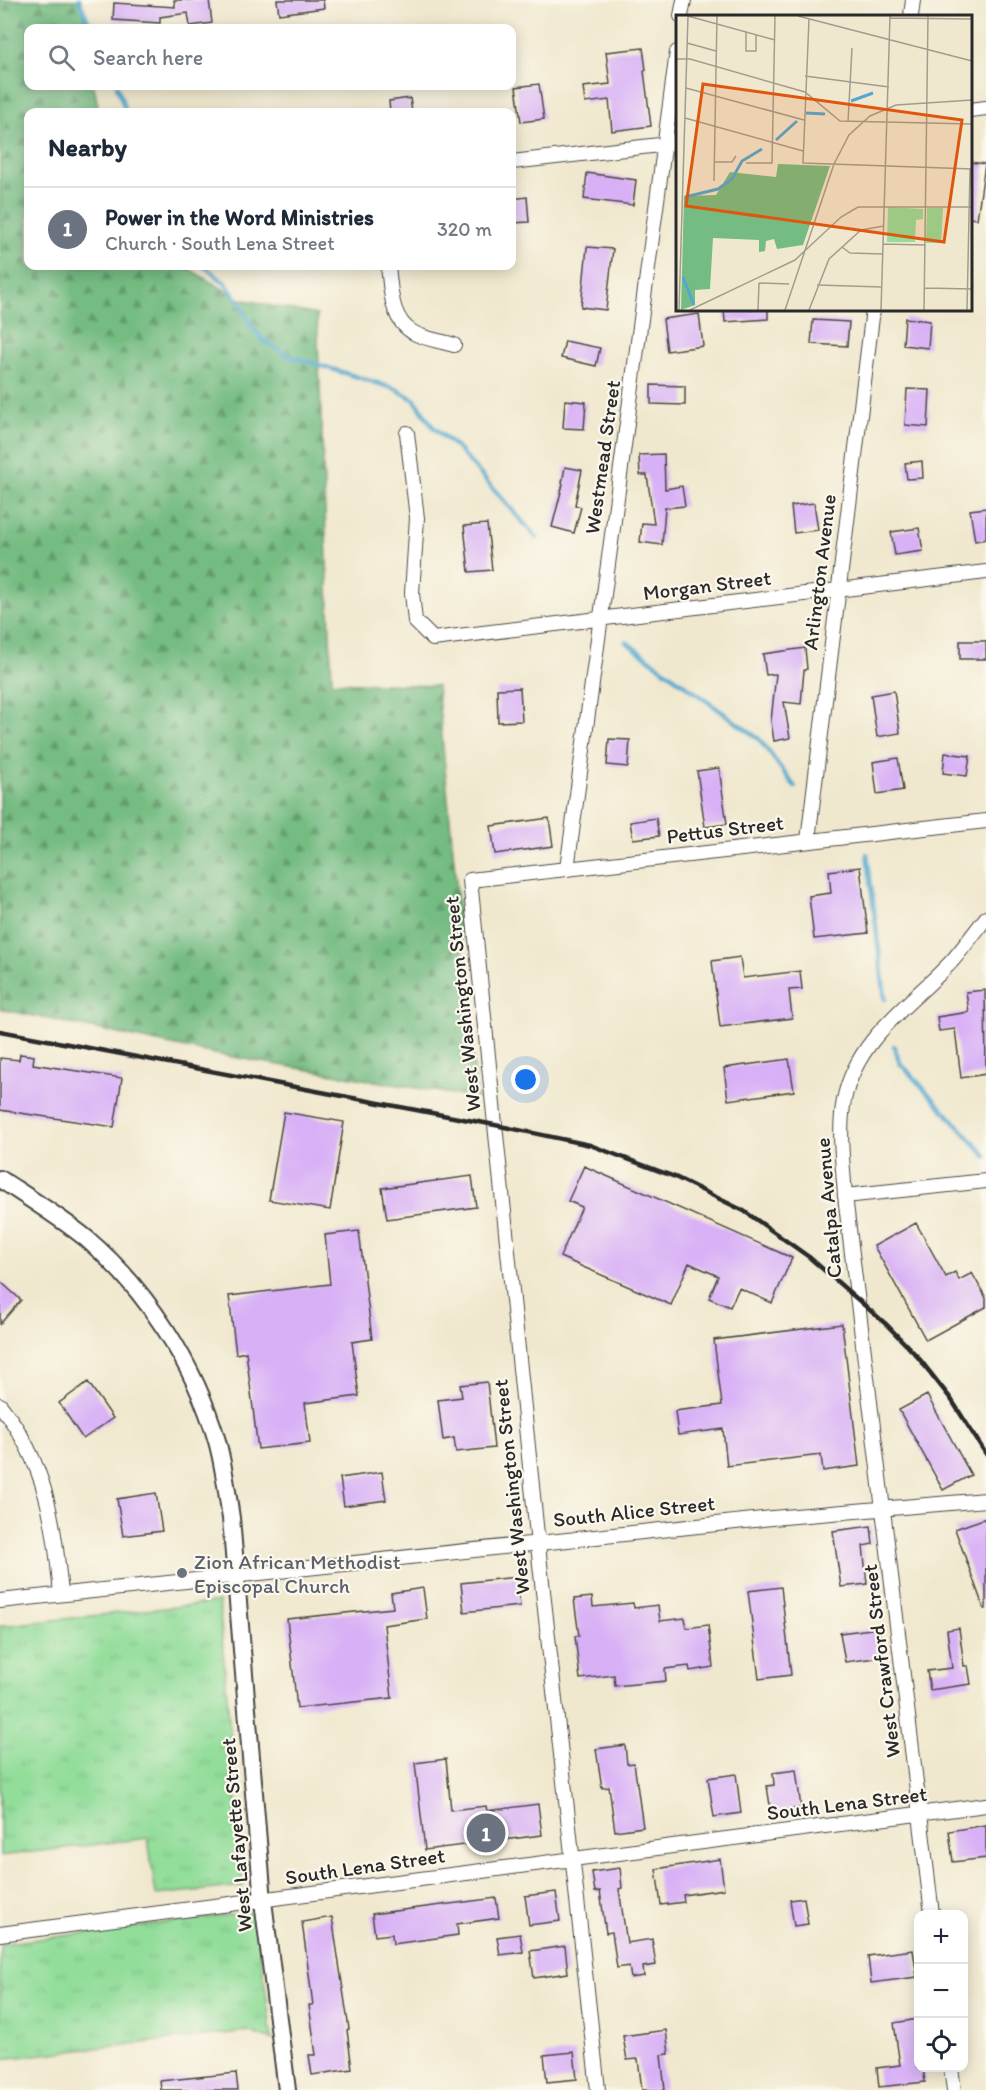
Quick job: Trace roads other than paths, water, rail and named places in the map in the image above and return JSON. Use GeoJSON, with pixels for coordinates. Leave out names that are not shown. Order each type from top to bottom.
{"type":"FeatureCollection","features":[{"type":"Feature","properties":{"kind":"street"},"geometry":{"type":"LineString","coordinates":[[681,15],[684,0]]}},
{"type":"Feature","properties":{"kind":"street"},"geometry":{"type":"LineString","coordinates":[[911,15],[913,0]]}},
{"type":"Feature","properties":{"kind":"street","name":"Westmead Street"},"geometry":{"type":"LineString","coordinates":[[567,869],[671,144],[676,67]]}},
{"type":"Feature","properties":{"kind":"street"},"geometry":{"type":"LineString","coordinates":[[971,110],[986,108]]}},
{"type":"Feature","properties":{"kind":"street"},"geometry":{"type":"LineString","coordinates":[[516,162],[671,144]]}},
{"type":"Feature","properties":{"kind":"street"},"geometry":{"type":"LineString","coordinates":[[389,270],[393,301],[398,317],[406,328],[416,334],[454,345]]}},
{"type":"Feature","properties":{"kind":"street","name":"Arlington Avenue"},"geometry":{"type":"LineString","coordinates":[[808,840],[873,310]]}},
{"type":"Feature","properties":{"kind":"street","name":"Morgan Street"},"geometry":{"type":"LineString","coordinates":[[407,433],[417,519],[412,593],[415,621],[433,639],[986,572]]}},
{"type":"Feature","properties":{"kind":"street","name":"Pettus Street"},"geometry":{"type":"LineString","coordinates":[[470,880],[986,821]]}},
{"type":"Feature","properties":{"kind":"street","name":"West Washington Street"},"geometry":{"type":"LineString","coordinates":[[470,880],[538,1543],[598,2090]]}},
{"type":"Feature","properties":{"kind":"street","name":"Catalpa Avenue"},"geometry":{"type":"LineString","coordinates":[[884,1509],[845,1196],[842,1126],[844,1101],[857,1062],[882,1028],[951,961],[986,918]]}},
{"type":"Feature","properties":{"kind":"street","name":"West Lafayette Street"},"geometry":{"type":"LineString","coordinates":[[0,1179],[78,1232],[130,1282],[171,1340],[204,1404],[216,1440],[225,1474],[237,1575],[263,1901],[287,2090]]}},
{"type":"Feature","properties":{"kind":"street"},"geometry":{"type":"LineString","coordinates":[[845,1196],[986,1182]]}},
{"type":"Feature","properties":{"kind":"street"},"geometry":{"type":"LineString","coordinates":[[0,1406],[25,1441],[42,1480],[52,1518],[61,1594]]}},
{"type":"Feature","properties":{"kind":"street","name":"South Alice Street"},"geometry":{"type":"LineString","coordinates":[[0,1601],[772,1518],[986,1500]]}},
{"type":"Feature","properties":{"kind":"street","name":"West Crawford Street"},"geometry":{"type":"LineString","coordinates":[[884,1509],[932,1910]]}},
{"type":"Feature","properties":{"kind":"street","name":"South Lena Street"},"geometry":{"type":"LineString","coordinates":[[0,1934],[986,1805]]}},
{"type":"Feature","properties":{"kind":"street"},"geometry":{"type":"LineString","coordinates":[[952,2072],[954,2090]]}},
{"type":"Feature","properties":{"kind":"waterway"},"geometry":{"type":"LineString","coordinates":[[79,0],[89,24]]}},
{"type":"Feature","properties":{"kind":"waterway"},"geometry":{"type":"LineString","coordinates":[[118,90],[125,108]]}},
{"type":"Feature","properties":{"kind":"waterway"},"geometry":{"type":"LineString","coordinates":[[209,270],[225,283],[239,302],[252,327],[264,341],[287,355],[396,389],[415,400],[433,427],[457,448],[537,538]]}},
{"type":"Feature","properties":{"kind":"waterway"},"geometry":{"type":"LineString","coordinates":[[626,642],[759,739],[795,787]]}},
{"type":"Feature","properties":{"kind":"waterway"},"geometry":{"type":"LineString","coordinates":[[867,854],[885,999]]}},
{"type":"Feature","properties":{"kind":"waterway"},"geometry":{"type":"LineString","coordinates":[[894,1046],[900,1063],[986,1156]]}},
{"type":"Feature","properties":{"kind":"railway"},"geometry":{"type":"LineString","coordinates":[[0,1031],[590,1145],[675,1177],[744,1211],[809,1257],[887,1325],[917,1356],[951,1399],[986,1454]]}},
{"type":"Feature","properties":{"kind":"place","name":"Zion African Methodist Episcopal Church"},"geometry":{"type":"Point","coordinates":[182,1573]}},
{"type":"Feature","properties":{"kind":"place","name":"Power in the Word Ministries"},"geometry":{"type":"Point","coordinates":[486,1833]}}]}
